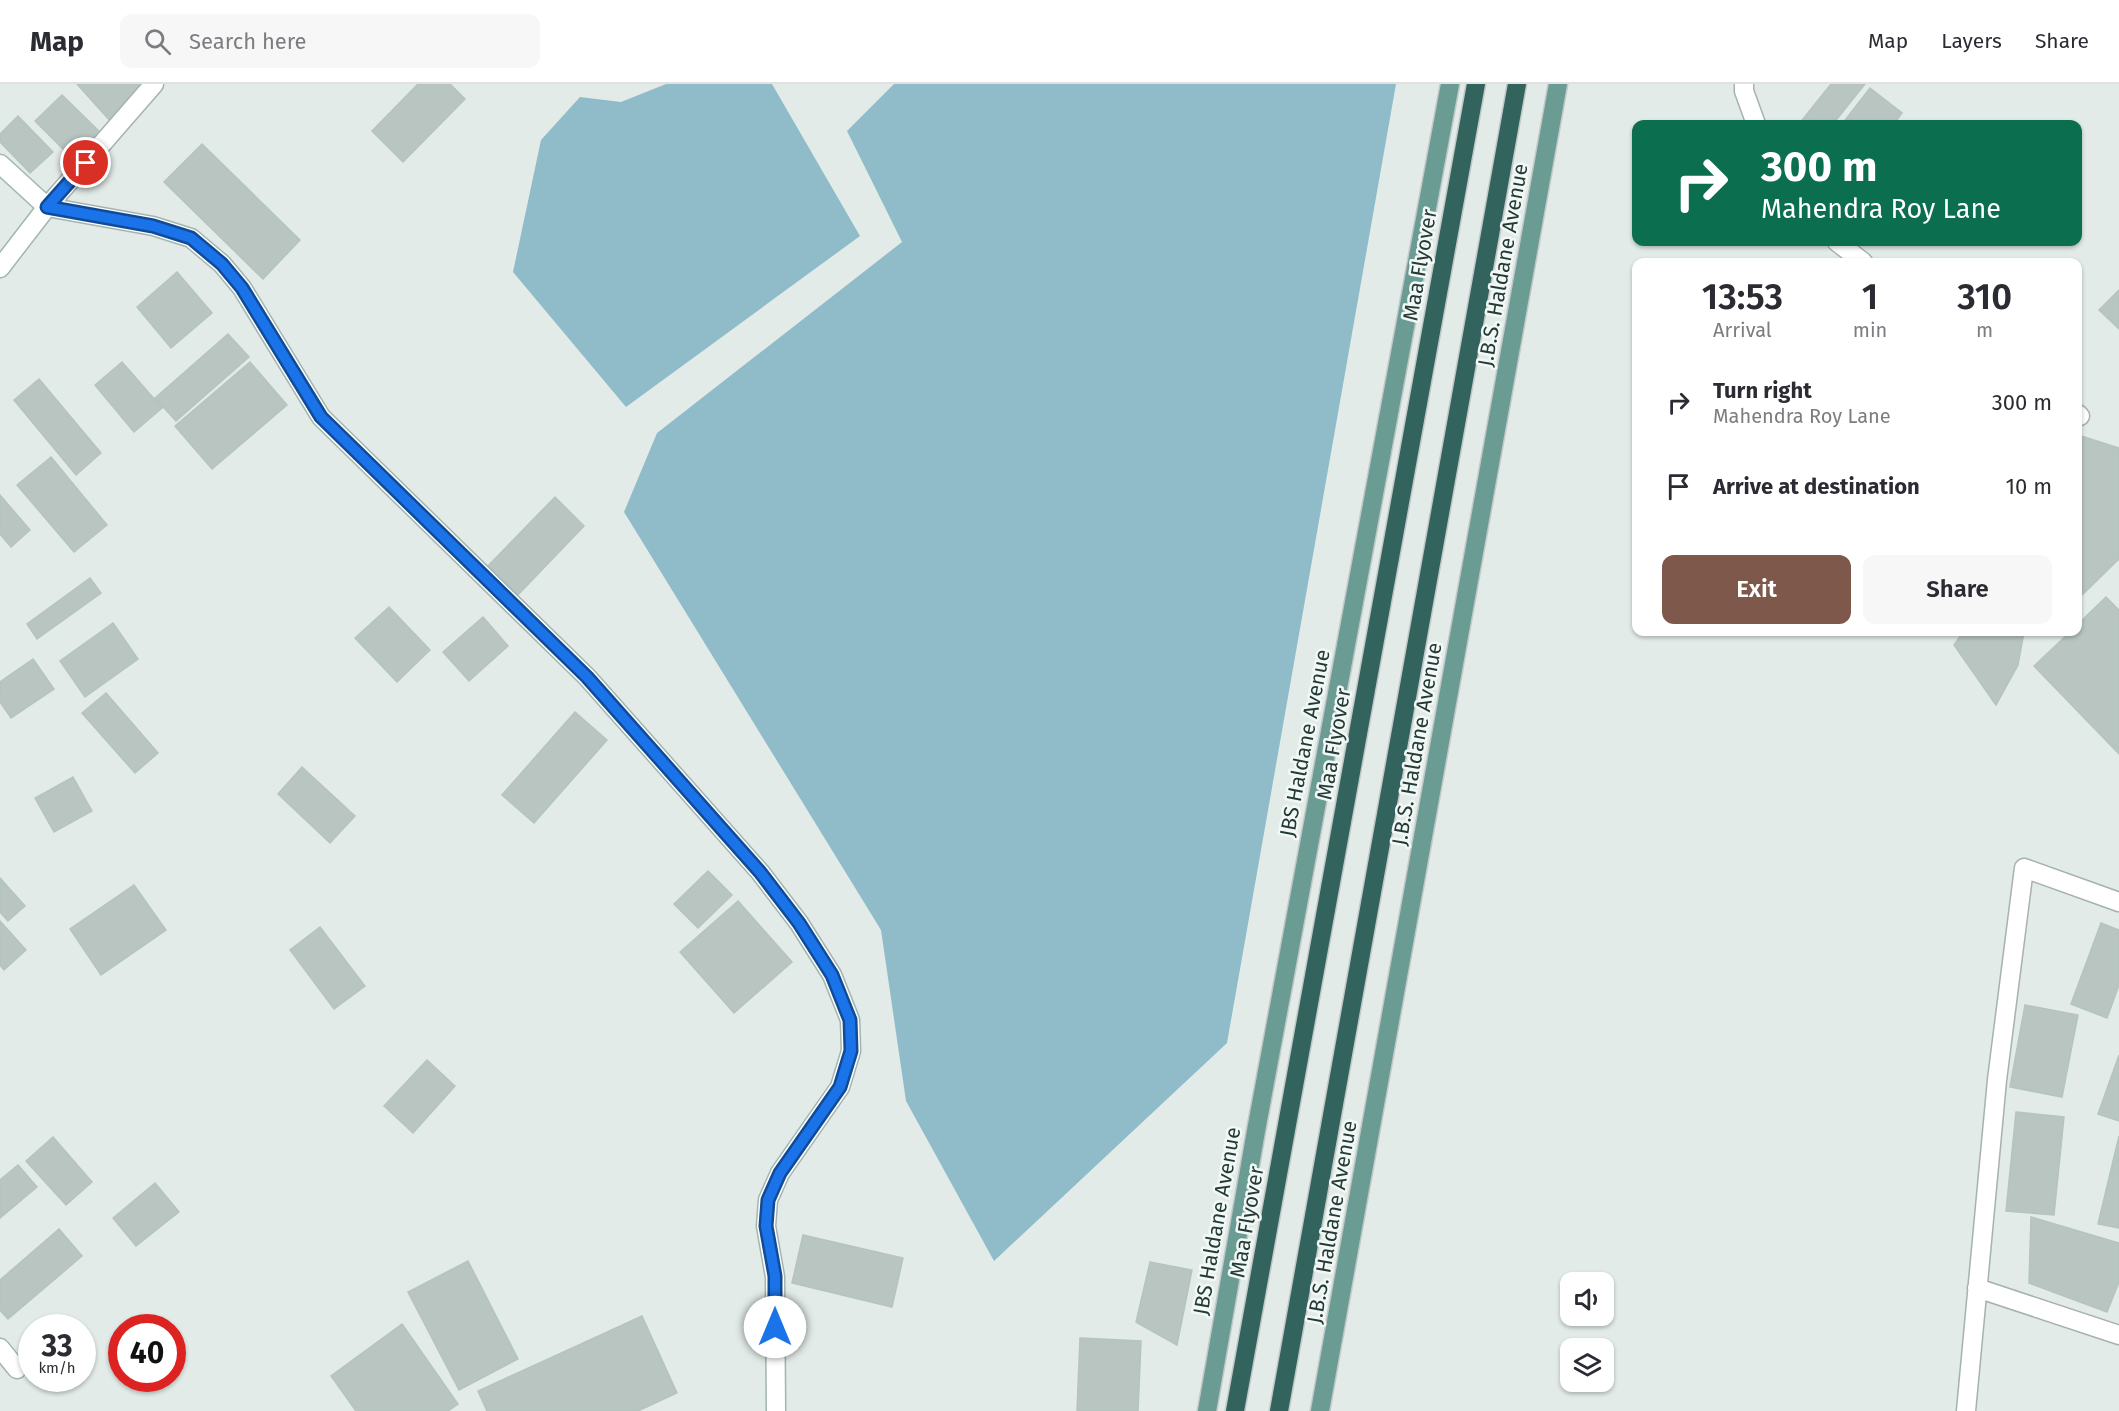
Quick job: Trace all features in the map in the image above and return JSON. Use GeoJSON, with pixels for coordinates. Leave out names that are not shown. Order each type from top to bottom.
{"type":"FeatureCollection","features":[{"type":"Feature","properties":{"kind":"highway","name":"Maa Flyover"},"geometry":{"type":"LineString","coordinates":[[1235,1411],[1476,84]]}},
{"type":"Feature","properties":{"kind":"highway"},"geometry":{"type":"LineString","coordinates":[[1279,1411],[1517,84]]}},
{"type":"Feature","properties":{"kind":"main road","name":"JBS Haldane Avenue"},"geometry":{"type":"LineString","coordinates":[[1207,1411],[1256,1131],[1450,84]]}},
{"type":"Feature","properties":{"kind":"main road","name":"J.B.S. Haldane Avenue"},"geometry":{"type":"LineString","coordinates":[[1320,1411],[1558,84]]}},
{"type":"Feature","properties":{"kind":"street"},"geometry":{"type":"LineString","coordinates":[[0,268],[47,207],[154,84]]}},
{"type":"Feature","properties":{"kind":"street"},"geometry":{"type":"LineString","coordinates":[[1744,84],[1744,91],[1755,120]]}},
{"type":"Feature","properties":{"kind":"street"},"geometry":{"type":"LineString","coordinates":[[0,164],[47,207],[153,226],[182,235],[191,238],[222,264],[242,288],[321,417],[587,677],[760,872],[799,923],[832,975],[850,1020],[851,1051],[840,1087],[780,1173],[768,1200],[766,1226],[775,1276],[776,1411]]}},
{"type":"Feature","properties":{"kind":"street"},"geometry":{"type":"LineString","coordinates":[[1842,246],[1858,258]]}},
{"type":"Feature","properties":{"kind":"street"},"geometry":{"type":"LineString","coordinates":[[1966,1411],[1997,1080],[2024,868],[2119,902]]}},
{"type":"Feature","properties":{"kind":"street"},"geometry":{"type":"LineString","coordinates":[[1977,1288],[2119,1335]]}},
{"type":"Feature","properties":{"kind":"street"},"geometry":{"type":"LineString","coordinates":[[0,1348],[17,1369]]}},
{"type":"Feature","properties":{"kind":"water"},"geometry":{"type":"Polygon","coordinates":[[[666,84],[772,84],[860,236],[626,407],[513,272],[541,140],[580,97],[621,102],[666,84]]]}},
{"type":"Feature","properties":{"kind":"water"},"geometry":{"type":"Polygon","coordinates":[[[894,84],[1396,84],[1227,1043],[994,1261],[906,1101],[881,930],[624,512],[657,433],[902,242],[847,131],[894,84]]]}},
{"type":"Feature","properties":{"kind":"building"},"geometry":{"type":"Polygon","coordinates":[[[77,84],[138,84],[145,92],[111,122],[77,84]]]}},
{"type":"Feature","properties":{"kind":"building"},"geometry":{"type":"Polygon","coordinates":[[[418,84],[450,84],[465,99],[403,162],[372,131],[418,84]]]}},
{"type":"Feature","properties":{"kind":"building"},"geometry":{"type":"Polygon","coordinates":[[[1831,84],[1865,84],[1836,120],[1802,120],[1831,84]]]}},
{"type":"Feature","properties":{"kind":"building"},"geometry":{"type":"Polygon","coordinates":[[[1870,88],[1902,113],[1897,120],[1845,120],[1870,88]]]}},
{"type":"Feature","properties":{"kind":"building"},"geometry":{"type":"Polygon","coordinates":[[[62,95],[102,134],[75,161],[35,121],[62,95]]]}},
{"type":"Feature","properties":{"kind":"building"},"geometry":{"type":"Polygon","coordinates":[[[18,116],[53,152],[30,173],[0,142],[0,134],[18,116]]]}},
{"type":"Feature","properties":{"kind":"building"},"geometry":{"type":"Polygon","coordinates":[[[202,144],[300,240],[263,279],[164,182],[202,144]]]}},
{"type":"Feature","properties":{"kind":"building"},"geometry":{"type":"Polygon","coordinates":[[[177,272],[212,313],[171,348],[137,307],[177,272]]]}},
{"type":"Feature","properties":{"kind":"building"},"geometry":{"type":"Polygon","coordinates":[[[2119,290],[2119,329],[2099,310],[2119,290]]]}},
{"type":"Feature","properties":{"kind":"building"},"geometry":{"type":"Polygon","coordinates":[[[228,334],[249,357],[176,421],[155,398],[228,334]]]}},
{"type":"Feature","properties":{"kind":"building"},"geometry":{"type":"Polygon","coordinates":[[[122,362],[162,408],[134,432],[95,385],[122,362]]]}},
{"type":"Feature","properties":{"kind":"building"},"geometry":{"type":"Polygon","coordinates":[[[250,362],[287,405],[212,469],[175,426],[250,362]]]}},
{"type":"Feature","properties":{"kind":"building"},"geometry":{"type":"Polygon","coordinates":[[[39,379],[101,453],[76,475],[14,400],[39,379]]]}},
{"type":"Feature","properties":{"kind":"building"},"geometry":{"type":"Polygon","coordinates":[[[2082,436],[2119,448],[2119,559],[2082,595],[2082,436]]]}},
{"type":"Feature","properties":{"kind":"building"},"geometry":{"type":"Polygon","coordinates":[[[51,457],[107,525],[74,552],[17,485],[51,457]]]}},
{"type":"Feature","properties":{"kind":"building"},"geometry":{"type":"Polygon","coordinates":[[[0,495],[30,530],[11,547],[0,534],[0,495]]]}},
{"type":"Feature","properties":{"kind":"building"},"geometry":{"type":"Polygon","coordinates":[[[555,497],[584,526],[515,598],[485,569],[555,497]]]}},
{"type":"Feature","properties":{"kind":"building"},"geometry":{"type":"Polygon","coordinates":[[[90,578],[101,593],[37,639],[27,624],[90,578]]]}},
{"type":"Feature","properties":{"kind":"building"},"geometry":{"type":"Polygon","coordinates":[[[2106,597],[2119,610],[2119,754],[2034,666],[2066,636],[2082,636],[2082,620],[2106,597]]]}},
{"type":"Feature","properties":{"kind":"building"},"geometry":{"type":"Polygon","coordinates":[[[389,607],[430,650],[397,682],[355,638],[389,607]]]}},
{"type":"Feature","properties":{"kind":"building"},"geometry":{"type":"Polygon","coordinates":[[[483,617],[508,646],[469,681],[443,652],[483,617]]]}},
{"type":"Feature","properties":{"kind":"building"},"geometry":{"type":"Polygon","coordinates":[[[113,623],[138,659],[85,697],[60,661],[113,623]]]}},
{"type":"Feature","properties":{"kind":"building"},"geometry":{"type":"Polygon","coordinates":[[[1960,636],[2023,636],[2018,665],[1996,705],[1954,645],[1960,636]]]}},
{"type":"Feature","properties":{"kind":"building"},"geometry":{"type":"Polygon","coordinates":[[[33,659],[54,689],[11,718],[0,702],[0,682],[33,659]]]}},
{"type":"Feature","properties":{"kind":"building"},"geometry":{"type":"Polygon","coordinates":[[[106,693],[158,753],[135,773],[82,713],[106,693]]]}},
{"type":"Feature","properties":{"kind":"building"},"geometry":{"type":"Polygon","coordinates":[[[575,712],[607,740],[534,823],[502,795],[575,712]]]}},
{"type":"Feature","properties":{"kind":"building"},"geometry":{"type":"Polygon","coordinates":[[[302,767],[355,816],[330,843],[278,794],[302,767]]]}},
{"type":"Feature","properties":{"kind":"building"},"geometry":{"type":"Polygon","coordinates":[[[73,777],[92,811],[54,832],[35,798],[73,777]]]}},
{"type":"Feature","properties":{"kind":"building"},"geometry":{"type":"Polygon","coordinates":[[[708,871],[732,895],[698,928],[674,904],[708,871]]]}},
{"type":"Feature","properties":{"kind":"building"},"geometry":{"type":"Polygon","coordinates":[[[0,878],[25,906],[8,921],[0,912],[0,878]]]}},
{"type":"Feature","properties":{"kind":"building"},"geometry":{"type":"Polygon","coordinates":[[[134,885],[166,930],[101,975],[70,929],[134,885]]]}},
{"type":"Feature","properties":{"kind":"building"},"geometry":{"type":"Polygon","coordinates":[[[738,901],[792,962],[734,1013],[680,952],[738,901]]]}},
{"type":"Feature","properties":{"kind":"building"},"geometry":{"type":"Polygon","coordinates":[[[0,921],[26,950],[4,970],[0,965],[0,921]]]}},
{"type":"Feature","properties":{"kind":"building"},"geometry":{"type":"Polygon","coordinates":[[[2101,923],[2119,930],[2119,985],[2107,1018],[2071,1004],[2101,923]]]}},
{"type":"Feature","properties":{"kind":"building"},"geometry":{"type":"Polygon","coordinates":[[[320,927],[365,986],[334,1009],[290,950],[320,927]]]}},
{"type":"Feature","properties":{"kind":"building"},"geometry":{"type":"Polygon","coordinates":[[[2025,1005],[2078,1015],[2062,1097],[2010,1087],[2025,1005]]]}},
{"type":"Feature","properties":{"kind":"building"},"geometry":{"type":"Polygon","coordinates":[[[2119,1055],[2119,1121],[2098,1114],[2119,1055]]]}},
{"type":"Feature","properties":{"kind":"building"},"geometry":{"type":"Polygon","coordinates":[[[427,1060],[455,1086],[413,1133],[384,1106],[427,1060]]]}},
{"type":"Feature","properties":{"kind":"building"},"geometry":{"type":"Polygon","coordinates":[[[2016,1112],[2064,1117],[2054,1215],[2006,1211],[2016,1112]]]}},
{"type":"Feature","properties":{"kind":"building"},"geometry":{"type":"Polygon","coordinates":[[[2119,1136],[2119,1228],[2098,1224],[2119,1136]]]}},
{"type":"Feature","properties":{"kind":"building"},"geometry":{"type":"Polygon","coordinates":[[[53,1137],[92,1182],[66,1205],[26,1161],[53,1137]]]}},
{"type":"Feature","properties":{"kind":"building"},"geometry":{"type":"Polygon","coordinates":[[[18,1165],[37,1187],[0,1218],[0,1180],[18,1165]]]}},
{"type":"Feature","properties":{"kind":"building"},"geometry":{"type":"Polygon","coordinates":[[[155,1183],[179,1212],[136,1246],[113,1218],[155,1183]]]}},
{"type":"Feature","properties":{"kind":"building"},"geometry":{"type":"Polygon","coordinates":[[[2031,1217],[2119,1243],[2119,1282],[2107,1312],[2029,1283],[2031,1217]]]}},
{"type":"Feature","properties":{"kind":"building"},"geometry":{"type":"Polygon","coordinates":[[[59,1229],[82,1256],[8,1319],[0,1310],[0,1280],[59,1229]]]}},
{"type":"Feature","properties":{"kind":"building"},"geometry":{"type":"Polygon","coordinates":[[[803,1235],[903,1258],[892,1307],[792,1283],[803,1235]]]}},
{"type":"Feature","properties":{"kind":"building"},"geometry":{"type":"Polygon","coordinates":[[[468,1261],[518,1359],[459,1390],[408,1292],[468,1261]]]}},
{"type":"Feature","properties":{"kind":"building"},"geometry":{"type":"Polygon","coordinates":[[[1150,1262],[1192,1270],[1177,1345],[1136,1322],[1150,1262]]]}},
{"type":"Feature","properties":{"kind":"building"},"geometry":{"type":"Polygon","coordinates":[[[642,1316],[677,1393],[638,1411],[487,1411],[478,1391],[642,1316]]]}},
{"type":"Feature","properties":{"kind":"building"},"geometry":{"type":"Polygon","coordinates":[[[402,1324],[458,1404],[448,1411],[356,1411],[331,1376],[402,1324]]]}},
{"type":"Feature","properties":{"kind":"building"},"geometry":{"type":"Polygon","coordinates":[[[1080,1338],[1141,1341],[1138,1411],[1077,1411],[1080,1338]]]}},
{"type":"Feature","properties":{"kind":"route"},"geometry":{"type":"LineString","coordinates":[[86,163],[47,207],[153,226],[191,238],[222,264],[242,288],[321,417],[587,677],[760,872],[799,923],[832,975],[850,1020],[851,1051],[840,1087],[780,1173],[768,1200],[766,1226],[775,1276],[775,1327]]}}]}
